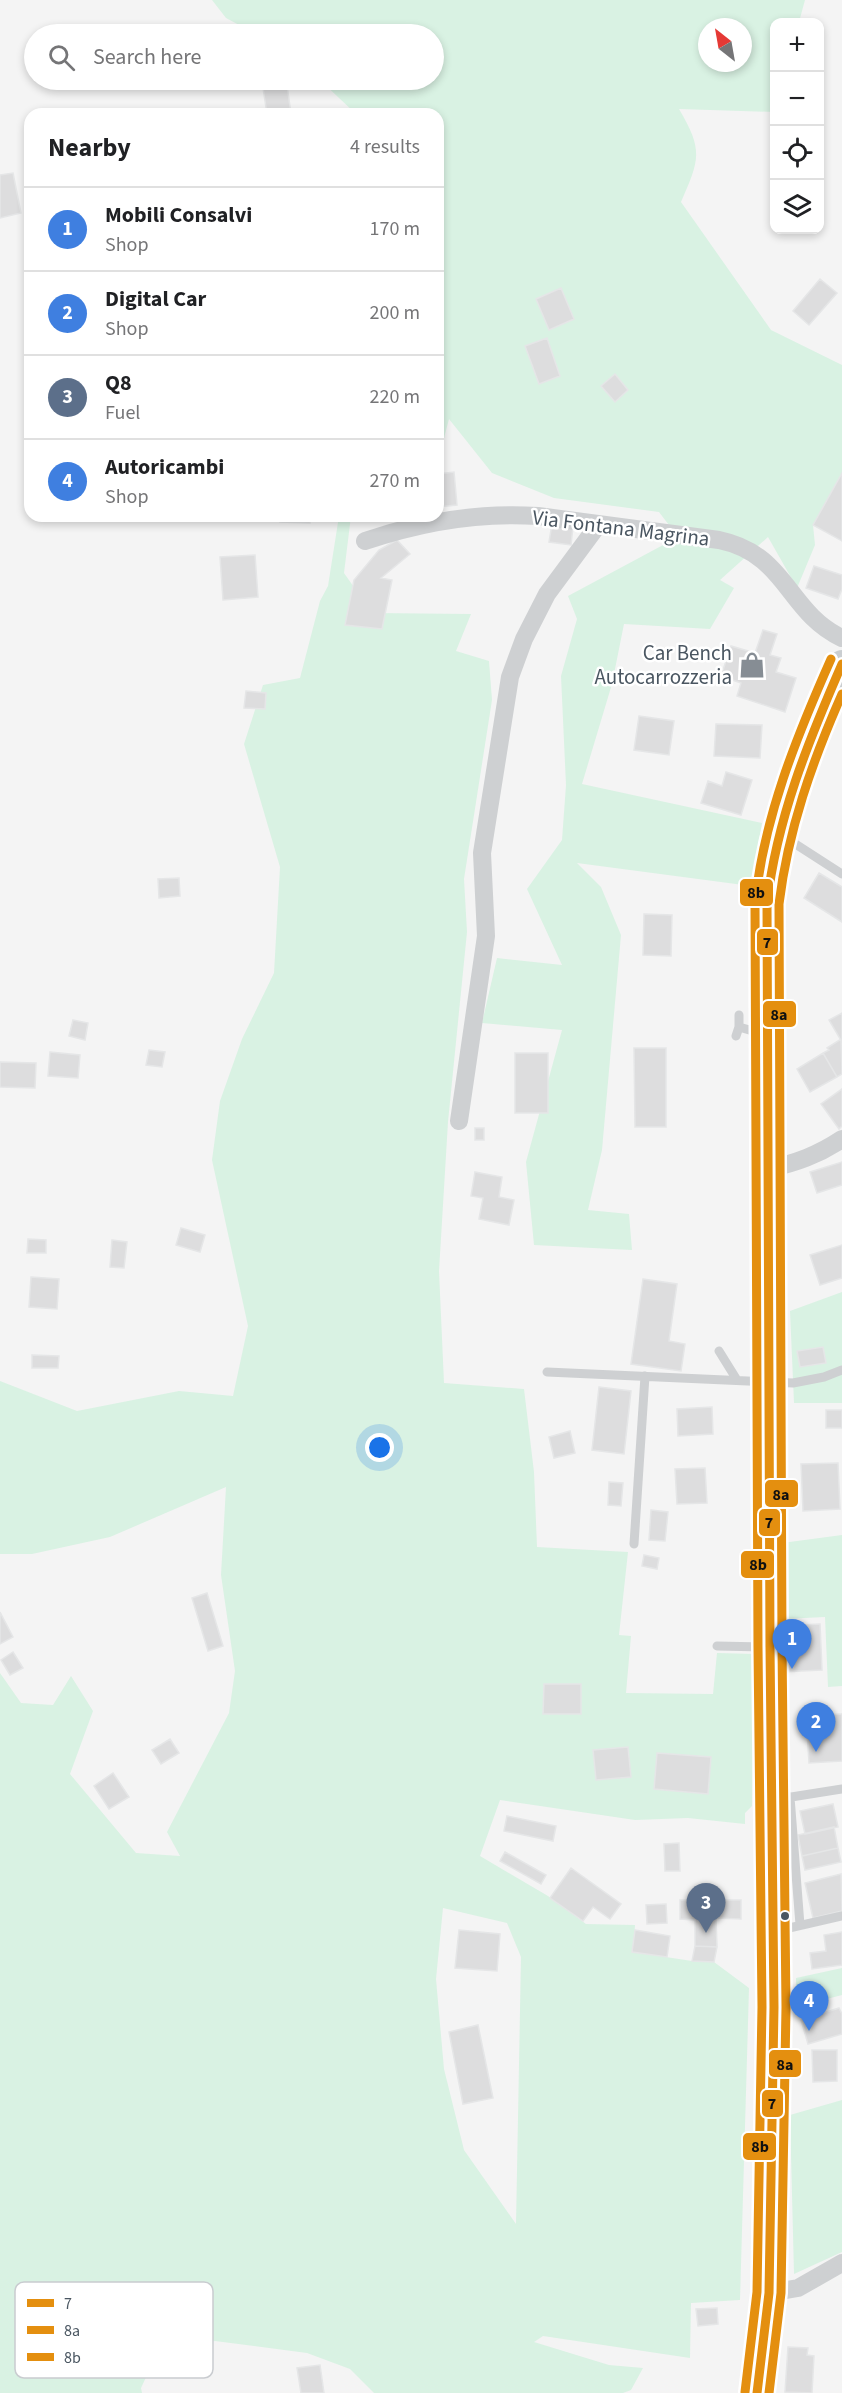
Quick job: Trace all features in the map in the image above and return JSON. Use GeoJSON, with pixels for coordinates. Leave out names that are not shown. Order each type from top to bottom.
{"type":"FeatureCollection","features":[{"type":"Feature","properties":{"kind":"main road"},"geometry":{"type":"LineString","coordinates":[[757,2393],[769,2293],[774,2007],[787,1928],[781,1799],[770,1647],[767,903],[778,833],[799,768],[842,664]]}},
{"type":"Feature","properties":{"kind":"street","name":"Via Fontana Magrina"},"geometry":{"type":"LineString","coordinates":[[444,522],[483,515],[538,516],[711,538],[742,546],[770,565],[813,620],[827,631],[842,638]]}},
{"type":"Feature","properties":{"kind":"street","name":"Via Fontana Magrina"},"geometry":{"type":"LineString","coordinates":[[365,542],[413,527],[442,522]]}},
{"type":"Feature","properties":{"kind":"street"},"geometry":{"type":"LineString","coordinates":[[459,1121],[486,936],[482,853],[510,677],[524,639],[547,594],[597,525]]}},
{"type":"Feature","properties":{"kind":"street"},"geometry":{"type":"LineString","coordinates":[[768,1169],[801,1161],[824,1152],[842,1139]]}},
{"type":"Feature","properties":{"kind":"street"},"geometry":{"type":"LineString","coordinates":[[769,2293],[798,2288],[842,2263]]}},
{"type":"Feature","properties":{"kind":"lane"},"geometry":{"type":"LineString","coordinates":[[778,833],[842,874]]}},
{"type":"Feature","properties":{"kind":"lane"},"geometry":{"type":"LineString","coordinates":[[739,1015],[737,1031],[767,1035]]}},
{"type":"Feature","properties":{"kind":"lane"},"geometry":{"type":"LineString","coordinates":[[718,1351],[738,1380]]}},
{"type":"Feature","properties":{"kind":"lane"},"geometry":{"type":"LineString","coordinates":[[547,1372],[793,1383],[824,1377],[842,1370]]}},
{"type":"Feature","properties":{"kind":"lane"},"geometry":{"type":"LineString","coordinates":[[634,1545],[645,1376]]}},
{"type":"Feature","properties":{"kind":"lane"},"geometry":{"type":"LineString","coordinates":[[717,1646],[770,1647]]}},
{"type":"Feature","properties":{"kind":"lane"},"geometry":{"type":"LineString","coordinates":[[781,1799],[842,1789]]}},
{"type":"Feature","properties":{"kind":"lane"},"geometry":{"type":"LineString","coordinates":[[787,1928],[842,1916]]}},
{"type":"Feature","properties":{"kind":"green space"},"geometry":{"type":"Polygon","coordinates":[[[212,0],[805,0],[800,18],[770,18],[770,112],[679,109],[692,135],[696,156],[692,176],[681,202],[771,330],[842,365],[842,473],[813,525],[815,545],[797,588],[768,537],[720,580],[734,588],[710,629],[624,624],[612,684],[582,784],[762,823],[751,886],[577,863],[601,887],[621,935],[602,1150],[588,1210],[629,1214],[632,1250],[534,1245],[526,1162],[562,1030],[482,1023],[497,958],[562,965],[527,889],[562,840],[566,785],[561,676],[577,619],[568,596],[678,537],[659,512],[554,498],[492,473],[449,419],[444,438],[444,108],[350,108],[331,90],[444,90],[444,24],[237,24],[226,18],[212,0]]]}},
{"type":"Feature","properties":{"kind":"green space"},"geometry":{"type":"Polygon","coordinates":[[[338,522],[350,522],[344,573],[372,613],[471,614],[456,651],[489,661],[492,700],[464,879],[467,932],[448,1122],[439,1271],[444,1383],[524,1389],[534,1472],[537,1547],[628,1552],[619,1635],[631,1636],[626,1693],[713,1694],[717,1653],[755,1654],[752,1806],[745,1813],[745,1824],[688,1818],[635,1820],[500,1800],[480,1856],[548,1896],[586,1924],[635,1925],[633,1952],[714,1962],[749,1988],[740,2300],[691,2303],[690,2358],[543,2336],[534,2342],[609,2365],[643,2368],[631,2390],[623,2393],[374,2393],[350,2369],[307,2353],[213,2341],[213,2282],[15,2282],[15,2378],[146,2378],[141,2388],[142,2393],[0,2393],[0,1673],[21,1703],[53,1705],[71,1676],[93,1711],[70,1774],[136,1853],[180,1856],[167,1832],[229,1713],[235,1671],[221,1575],[226,1487],[110,1537],[32,1554],[0,1554],[0,1381],[77,1411],[179,1391],[233,1396],[248,1326],[212,1160],[220,1101],[242,1039],[274,973],[280,867],[244,744],[263,685],[300,678],[320,601],[328,586],[338,522]],[[443,1908],[436,1979],[444,2069],[464,2150],[516,2224],[521,1957],[507,1923],[443,1908]]]}},
{"type":"Feature","properties":{"kind":"green space"},"geometry":{"type":"Polygon","coordinates":[[[842,1292],[842,1403],[794,1403],[790,1311],[842,1292]]]}},
{"type":"Feature","properties":{"kind":"green space"},"geometry":{"type":"Polygon","coordinates":[[[842,1535],[842,1686],[828,1687],[825,1617],[784,1619],[782,1543],[842,1535]]]}},
{"type":"Feature","properties":{"kind":"green space"},"geometry":{"type":"Polygon","coordinates":[[[842,1968],[842,1995],[796,2007],[796,1978],[842,1968]]]}},
{"type":"Feature","properties":{"kind":"green space"},"geometry":{"type":"Polygon","coordinates":[[[842,2100],[842,2252],[794,2274],[790,2115],[842,2100]]]}},
{"type":"Feature","properties":{"kind":"building"},"geometry":{"type":"Polygon","coordinates":[[[263,90],[288,90],[290,108],[266,108],[263,90]]]}},
{"type":"Feature","properties":{"kind":"building"},"geometry":{"type":"Polygon","coordinates":[[[13,173],[21,213],[0,218],[0,175],[13,173]]]}},
{"type":"Feature","properties":{"kind":"building"},"geometry":{"type":"Polygon","coordinates":[[[820,279],[837,293],[809,325],[793,311],[820,279]]]}},
{"type":"Feature","properties":{"kind":"building"},"geometry":{"type":"Polygon","coordinates":[[[561,288],[574,319],[549,330],[536,299],[561,288]]]}},
{"type":"Feature","properties":{"kind":"building"},"geometry":{"type":"Polygon","coordinates":[[[547,338],[560,376],[539,384],[525,346],[547,338]]]}},
{"type":"Feature","properties":{"kind":"building"},"geometry":{"type":"Polygon","coordinates":[[[615,374],[628,390],[615,402],[601,386],[615,374]]]}},
{"type":"Feature","properties":{"kind":"building"},"geometry":{"type":"Polygon","coordinates":[[[454,472],[457,505],[444,506],[444,473],[454,472]]]}},
{"type":"Feature","properties":{"kind":"building"},"geometry":{"type":"Polygon","coordinates":[[[842,473],[842,541],[813,525],[842,473]]]}},
{"type":"Feature","properties":{"kind":"building"},"geometry":{"type":"Polygon","coordinates":[[[552,524],[573,527],[571,545],[549,542],[552,524]]]}},
{"type":"Feature","properties":{"kind":"building"},"geometry":{"type":"Polygon","coordinates":[[[397,540],[410,554],[381,578],[392,580],[382,629],[345,625],[354,580],[379,550],[397,540]]]}},
{"type":"Feature","properties":{"kind":"building"},"geometry":{"type":"Polygon","coordinates":[[[255,555],[258,597],[223,600],[220,557],[255,555]]]}},
{"type":"Feature","properties":{"kind":"building"},"geometry":{"type":"Polygon","coordinates":[[[814,566],[842,575],[842,589],[838,599],[806,588],[814,566]]]}},
{"type":"Feature","properties":{"kind":"building","name":"Car Bench Autocarrozzeria"},"geometry":{"type":"Polygon","coordinates":[[[763,630],[777,634],[770,655],[781,658],[776,672],[796,678],[785,712],[737,696],[741,683],[721,676],[731,646],[755,653],[763,630]]]}},
{"type":"Feature","properties":{"kind":"building"},"geometry":{"type":"Polygon","coordinates":[[[246,691],[266,693],[265,709],[244,708],[246,691]]]}},
{"type":"Feature","properties":{"kind":"building"},"geometry":{"type":"Polygon","coordinates":[[[639,716],[674,721],[669,755],[634,750],[639,716]]]}},
{"type":"Feature","properties":{"kind":"building"},"geometry":{"type":"Polygon","coordinates":[[[716,724],[762,725],[760,758],[714,756],[716,724]]]}},
{"type":"Feature","properties":{"kind":"building"},"geometry":{"type":"Polygon","coordinates":[[[726,772],[752,780],[741,815],[701,803],[708,781],[722,786],[726,772]]]}},
{"type":"Feature","properties":{"kind":"building"},"geometry":{"type":"Polygon","coordinates":[[[819,873],[842,887],[842,922],[804,898],[819,873]]]}},
{"type":"Feature","properties":{"kind":"building"},"geometry":{"type":"Polygon","coordinates":[[[179,878],[180,896],[159,898],[158,879],[179,878]]]}},
{"type":"Feature","properties":{"kind":"building"},"geometry":{"type":"Polygon","coordinates":[[[644,914],[672,915],[671,956],[643,955],[644,914]]]}},
{"type":"Feature","properties":{"kind":"building"},"geometry":{"type":"Polygon","coordinates":[[[842,1013],[842,1042],[829,1020],[842,1013]]]}},
{"type":"Feature","properties":{"kind":"building"},"geometry":{"type":"Polygon","coordinates":[[[73,1020],[88,1023],[85,1040],[69,1036],[73,1020]]]}},
{"type":"Feature","properties":{"kind":"building"},"geometry":{"type":"Polygon","coordinates":[[[841,1039],[842,1074],[837,1077],[823,1053],[841,1039]]]}},
{"type":"Feature","properties":{"kind":"building"},"geometry":{"type":"Polygon","coordinates":[[[634,1048],[666,1048],[666,1127],[635,1127],[634,1048]]]}},
{"type":"Feature","properties":{"kind":"building"},"geometry":{"type":"Polygon","coordinates":[[[149,1050],[165,1052],[162,1067],[146,1065],[149,1050]]]}},
{"type":"Feature","properties":{"kind":"building"},"geometry":{"type":"Polygon","coordinates":[[[50,1052],[80,1055],[78,1078],[48,1076],[50,1052]]]}},
{"type":"Feature","properties":{"kind":"building"},"geometry":{"type":"Polygon","coordinates":[[[515,1053],[548,1053],[548,1113],[515,1113],[515,1053]]]}},
{"type":"Feature","properties":{"kind":"building"},"geometry":{"type":"Polygon","coordinates":[[[823,1053],[837,1077],[810,1092],[797,1069],[823,1053]]]}},
{"type":"Feature","properties":{"kind":"building"},"geometry":{"type":"Polygon","coordinates":[[[0,1062],[36,1063],[35,1088],[0,1087],[0,1062]]]}},
{"type":"Feature","properties":{"kind":"building"},"geometry":{"type":"Polygon","coordinates":[[[842,1089],[842,1126],[839,1129],[821,1104],[842,1089]]]}},
{"type":"Feature","properties":{"kind":"building"},"geometry":{"type":"Polygon","coordinates":[[[475,1128],[484,1128],[484,1140],[475,1140],[475,1128]]]}},
{"type":"Feature","properties":{"kind":"building"},"geometry":{"type":"Polygon","coordinates":[[[842,1162],[842,1185],[817,1193],[810,1172],[842,1162]]]}},
{"type":"Feature","properties":{"kind":"building"},"geometry":{"type":"Polygon","coordinates":[[[475,1172],[502,1177],[499,1197],[514,1200],[509,1225],[479,1219],[483,1198],[471,1196],[475,1172]]]}},
{"type":"Feature","properties":{"kind":"building"},"geometry":{"type":"Polygon","coordinates":[[[181,1228],[205,1235],[200,1252],[176,1245],[181,1228]]]}},
{"type":"Feature","properties":{"kind":"building"},"geometry":{"type":"Polygon","coordinates":[[[28,1239],[46,1240],[46,1253],[27,1253],[28,1239]]]}},
{"type":"Feature","properties":{"kind":"building"},"geometry":{"type":"Polygon","coordinates":[[[112,1240],[127,1242],[124,1268],[110,1267],[112,1240]]]}},
{"type":"Feature","properties":{"kind":"building"},"geometry":{"type":"Polygon","coordinates":[[[842,1245],[842,1278],[820,1285],[810,1255],[842,1245]]]}},
{"type":"Feature","properties":{"kind":"building"},"geometry":{"type":"Polygon","coordinates":[[[31,1277],[59,1279],[57,1309],[29,1307],[31,1277]]]}},
{"type":"Feature","properties":{"kind":"building"},"geometry":{"type":"Polygon","coordinates":[[[643,1279],[677,1284],[669,1341],[685,1344],[681,1371],[631,1364],[643,1279]]]}},
{"type":"Feature","properties":{"kind":"building"},"geometry":{"type":"Polygon","coordinates":[[[823,1347],[826,1363],[800,1367],[797,1351],[823,1347]]]}},
{"type":"Feature","properties":{"kind":"building"},"geometry":{"type":"Polygon","coordinates":[[[32,1355],[59,1356],[58,1368],[32,1368],[32,1355]]]}},
{"type":"Feature","properties":{"kind":"building"},"geometry":{"type":"Polygon","coordinates":[[[599,1387],[631,1391],[624,1454],[592,1450],[599,1387]]]}},
{"type":"Feature","properties":{"kind":"building"},"geometry":{"type":"Polygon","coordinates":[[[712,1407],[713,1434],[678,1436],[677,1409],[712,1407]]]}},
{"type":"Feature","properties":{"kind":"building"},"geometry":{"type":"Polygon","coordinates":[[[826,1410],[842,1410],[842,1428],[826,1428],[826,1410]]]}},
{"type":"Feature","properties":{"kind":"building"},"geometry":{"type":"Polygon","coordinates":[[[570,1431],[575,1453],[554,1458],[549,1437],[570,1431]]]}},
{"type":"Feature","properties":{"kind":"building"},"geometry":{"type":"Polygon","coordinates":[[[838,1463],[840,1509],[803,1511],[801,1464],[838,1463]]]}},
{"type":"Feature","properties":{"kind":"building"},"geometry":{"type":"Polygon","coordinates":[[[705,1468],[707,1503],[677,1504],[675,1469],[705,1468]]]}},
{"type":"Feature","properties":{"kind":"building"},"geometry":{"type":"Polygon","coordinates":[[[609,1482],[623,1483],[621,1506],[608,1505],[609,1482]]]}},
{"type":"Feature","properties":{"kind":"building"},"geometry":{"type":"Polygon","coordinates":[[[651,1510],[668,1512],[665,1541],[649,1540],[651,1510]]]}},
{"type":"Feature","properties":{"kind":"building"},"geometry":{"type":"Polygon","coordinates":[[[644,1555],[659,1558],[657,1569],[642,1566],[644,1555]]]}},
{"type":"Feature","properties":{"kind":"building"},"geometry":{"type":"Polygon","coordinates":[[[207,1593],[223,1646],[208,1651],[192,1598],[207,1593]]]}},
{"type":"Feature","properties":{"kind":"building"},"geometry":{"type":"Polygon","coordinates":[[[0,1612],[13,1637],[0,1644],[0,1612]]]}},
{"type":"Feature","properties":{"kind":"building"},"geometry":{"type":"Polygon","coordinates":[[[820,1624],[822,1670],[781,1672],[779,1626],[820,1624]]]}},
{"type":"Feature","properties":{"kind":"building"},"geometry":{"type":"Polygon","coordinates":[[[13,1652],[23,1668],[10,1675],[1,1660],[13,1652]]]}},
{"type":"Feature","properties":{"kind":"building"},"geometry":{"type":"Polygon","coordinates":[[[544,1684],[581,1684],[581,1714],[543,1714],[544,1684]]]}},
{"type":"Feature","properties":{"kind":"building"},"geometry":{"type":"Polygon","coordinates":[[[842,1714],[842,1761],[809,1763],[806,1716],[842,1714]]]}},
{"type":"Feature","properties":{"kind":"building"},"geometry":{"type":"Polygon","coordinates":[[[170,1739],[179,1753],[161,1764],[152,1750],[170,1739]]]}},
{"type":"Feature","properties":{"kind":"building"},"geometry":{"type":"Polygon","coordinates":[[[628,1747],[631,1777],[596,1780],[593,1750],[628,1747]]]}},
{"type":"Feature","properties":{"kind":"building"},"geometry":{"type":"Polygon","coordinates":[[[657,1753],[711,1757],[708,1794],[654,1789],[657,1753]]]}},
{"type":"Feature","properties":{"kind":"building"},"geometry":{"type":"Polygon","coordinates":[[[113,1773],[129,1797],[109,1809],[94,1786],[113,1773]]]}},
{"type":"Feature","properties":{"kind":"building"},"geometry":{"type":"Polygon","coordinates":[[[833,1804],[838,1827],[805,1834],[800,1811],[833,1804]]]}},
{"type":"Feature","properties":{"kind":"building"},"geometry":{"type":"Polygon","coordinates":[[[507,1816],[556,1826],[553,1841],[504,1831],[507,1816]]]}},
{"type":"Feature","properties":{"kind":"building"},"geometry":{"type":"Polygon","coordinates":[[[834,1827],[838,1848],[802,1856],[798,1835],[834,1827]]]}},
{"type":"Feature","properties":{"kind":"building"},"geometry":{"type":"Polygon","coordinates":[[[679,1843],[680,1871],[665,1871],[664,1844],[679,1843]]]}},
{"type":"Feature","properties":{"kind":"building"},"geometry":{"type":"Polygon","coordinates":[[[838,1848],[841,1862],[805,1870],[802,1856],[838,1848]]]}},
{"type":"Feature","properties":{"kind":"building"},"geometry":{"type":"Polygon","coordinates":[[[505,1852],[546,1875],[541,1884],[500,1861],[505,1852]]]}},
{"type":"Feature","properties":{"kind":"building"},"geometry":{"type":"Polygon","coordinates":[[[571,1868],[621,1904],[610,1919],[593,1907],[583,1921],[550,1898],[571,1868]]]}},
{"type":"Feature","properties":{"kind":"building"},"geometry":{"type":"Polygon","coordinates":[[[841,1874],[842,1911],[813,1918],[805,1883],[841,1874]]]}},
{"type":"Feature","properties":{"kind":"building"},"geometry":{"type":"Polygon","coordinates":[[[680,1900],[741,1900],[741,1919],[716,1918],[717,1947],[695,1946],[695,1920],[680,1919],[680,1900]]]}},
{"type":"Feature","properties":{"kind":"building"},"geometry":{"type":"Polygon","coordinates":[[[666,1904],[667,1923],[647,1924],[646,1905],[666,1904]]]}},
{"type":"Feature","properties":{"kind":"building"},"geometry":{"type":"Polygon","coordinates":[[[459,1930],[500,1934],[497,1971],[455,1968],[459,1930]]]}},
{"type":"Feature","properties":{"kind":"building"},"geometry":{"type":"Polygon","coordinates":[[[635,1930],[670,1936],[667,1957],[632,1952],[635,1930]]]}},
{"type":"Feature","properties":{"kind":"building"},"geometry":{"type":"Polygon","coordinates":[[[842,1932],[842,1965],[812,1969],[810,1953],[826,1951],[824,1935],[842,1932]]]}},
{"type":"Feature","properties":{"kind":"building"},"geometry":{"type":"Polygon","coordinates":[[[695,1946],[717,1947],[714,1962],[692,1961],[695,1946]]]}},
{"type":"Feature","properties":{"kind":"building"},"geometry":{"type":"Polygon","coordinates":[[[839,2008],[842,2014],[842,2034],[808,2044],[801,2020],[839,2008]]]}},
{"type":"Feature","properties":{"kind":"building"},"geometry":{"type":"Polygon","coordinates":[[[478,2025],[493,2098],[463,2104],[449,2032],[478,2025]]]}},
{"type":"Feature","properties":{"kind":"building"},"geometry":{"type":"Polygon","coordinates":[[[812,2050],[837,2050],[837,2081],[813,2082],[812,2050]]]}},
{"type":"Feature","properties":{"kind":"building"},"geometry":{"type":"Polygon","coordinates":[[[717,2308],[718,2324],[698,2326],[696,2309],[717,2308]]]}},
{"type":"Feature","properties":{"kind":"building"},"geometry":{"type":"Polygon","coordinates":[[[788,2347],[808,2348],[807,2355],[814,2356],[812,2393],[785,2392],[788,2347]]]}},
{"type":"Feature","properties":{"kind":"building"},"geometry":{"type":"Polygon","coordinates":[[[320,2365],[324,2393],[301,2393],[297,2368],[320,2365]]]}},
{"type":"Feature","properties":{"kind":"transit line","name":"8b"},"geometry":{"type":"LineString","coordinates":[[745,2392],[757,2292],[762,2007],[755,903],[759,871],[783,778],[831,659]]}},
{"type":"Feature","properties":{"kind":"transit line","name":"7"},"geometry":{"type":"LineString","coordinates":[[757,2393],[769,2293],[774,2007],[767,903],[786,811],[817,722],[842,664]]}},
{"type":"Feature","properties":{"kind":"transit line","name":"8a"},"geometry":{"type":"LineString","coordinates":[[769,2393],[781,2293],[786,2007],[779,904],[795,823],[821,745],[842,694]]}},
{"type":"Feature","properties":{"kind":"place","name":"Car Bench Autocarrozzeria"},"geometry":{"type":"Point","coordinates":[752,665]}},
{"type":"Feature","properties":{"kind":"place","name":"Mobili Consalvi"},"geometry":{"type":"Point","coordinates":[792,1669]}},
{"type":"Feature","properties":{"kind":"place","name":"Digital Car"},"geometry":{"type":"Point","coordinates":[816,1752]}},
{"type":"Feature","properties":{"kind":"place","name":"Q8"},"geometry":{"type":"Point","coordinates":[706,1933]}},
{"type":"Feature","properties":{"kind":"place","name":"Autoricambi"},"geometry":{"type":"Point","coordinates":[809,2031]}}]}
